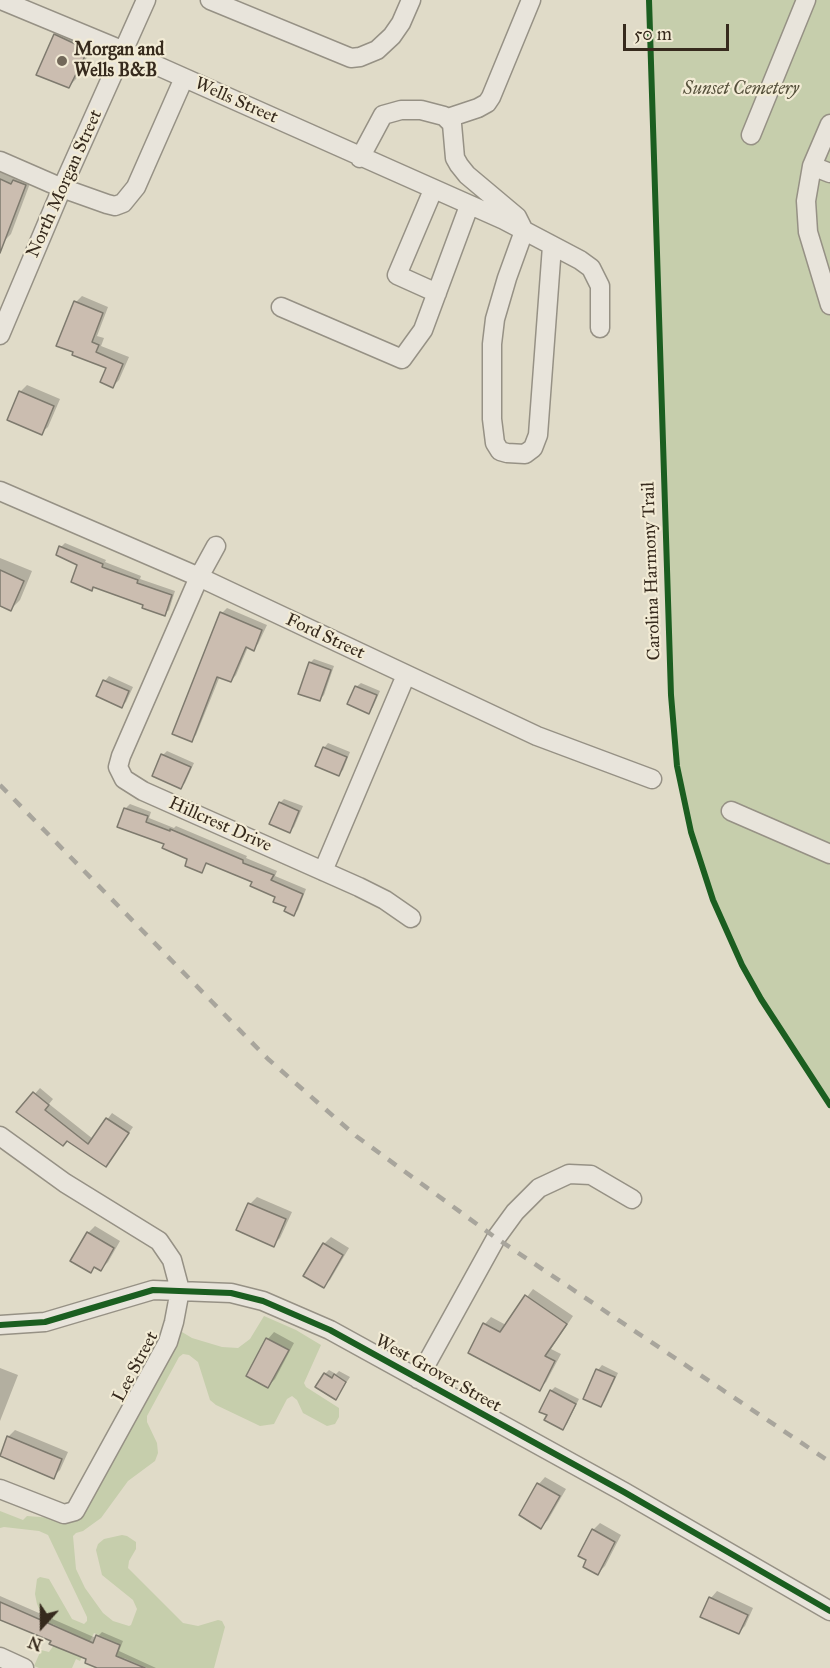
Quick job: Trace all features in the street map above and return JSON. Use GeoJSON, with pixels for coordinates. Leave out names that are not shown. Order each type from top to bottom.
{"type":"FeatureCollection","features":[{"type":"Feature","properties":{"kind":"street","name":"Wells Street"},"geometry":{"type":"LineString","coordinates":[[1,0],[124,51],[360,158],[504,220],[580,260],[591,268],[600,286],[600,328]]}},
{"type":"Feature","properties":{"kind":"street","name":"North Morgan Street"},"geometry":{"type":"LineString","coordinates":[[0,335],[62,188],[146,0]]}},
{"type":"Feature","properties":{"kind":"street"},"geometry":{"type":"LineString","coordinates":[[210,0],[351,58],[377,50],[392,36],[411,0]]}},
{"type":"Feature","properties":{"kind":"street"},"geometry":{"type":"LineString","coordinates":[[360,158],[380,118],[389,112],[421,110],[448,118],[487,103],[529,0]]}},
{"type":"Feature","properties":{"kind":"street"},"geometry":{"type":"LineString","coordinates":[[752,135],[806,0]]}},
{"type":"Feature","properties":{"kind":"street"},"geometry":{"type":"LineString","coordinates":[[0,161],[62,188],[107,204],[115,206],[123,203],[136,187],[184,78]]}},
{"type":"Feature","properties":{"kind":"street"},"geometry":{"type":"LineString","coordinates":[[448,118],[452,124],[455,158],[459,165],[467,175],[510,209],[524,231],[495,319],[492,344],[492,419],[495,443],[500,451],[507,453],[525,454],[533,448],[538,435],[552,246]]}},
{"type":"Feature","properties":{"kind":"street"},"geometry":{"type":"LineString","coordinates":[[830,124],[812,166],[806,201],[808,232],[830,305]]}},
{"type":"Feature","properties":{"kind":"street"},"geometry":{"type":"LineString","coordinates":[[812,166],[830,173]]}},
{"type":"Feature","properties":{"kind":"street"},"geometry":{"type":"LineString","coordinates":[[433,190],[397,275],[437,293]]}},
{"type":"Feature","properties":{"kind":"street"},"geometry":{"type":"LineString","coordinates":[[281,307],[402,359],[423,330],[469,206]]}},
{"type":"Feature","properties":{"kind":"street","name":"Ford Street"},"geometry":{"type":"LineString","coordinates":[[0,490],[199,577],[537,736],[652,779]]}},
{"type":"Feature","properties":{"kind":"street","name":"Hillcrest Drive"},"geometry":{"type":"LineString","coordinates":[[216,546],[199,577],[121,756],[118,767],[124,779],[143,791],[385,900],[411,918]]}},
{"type":"Feature","properties":{"kind":"street"},"geometry":{"type":"LineString","coordinates":[[324,871],[406,675]]}},
{"type":"Feature","properties":{"kind":"street"},"geometry":{"type":"LineString","coordinates":[[731,811],[830,854]]}},
{"type":"Feature","properties":{"kind":"street","name":"Lee Street"},"geometry":{"type":"LineString","coordinates":[[0,1136],[65,1183],[159,1241],[172,1260],[180,1290],[168,1342],[75,1511],[64,1514],[0,1489]]}},
{"type":"Feature","properties":{"kind":"street"},"geometry":{"type":"LineString","coordinates":[[418,1379],[496,1238],[539,1188],[569,1174],[591,1175],[632,1199]]}},
{"type":"Feature","properties":{"kind":"street","name":"West Grover Street"},"geometry":{"type":"LineString","coordinates":[[0,1325],[45,1322],[153,1290],[231,1293],[263,1301],[330,1330],[624,1492],[830,1611]]}},
{"type":"Feature","properties":{"kind":"street"},"geometry":{"type":"LineString","coordinates":[[0,1657],[24,1668]]}},
{"type":"Feature","properties":{"kind":"green space","name":"Sunset Cemetery"},"geometry":{"type":"Polygon","coordinates":[[[648,0],[830,0],[830,1105],[742,965],[713,900],[691,832],[677,766],[671,695],[648,0]]]}},
{"type":"Feature","properties":{"kind":"green space"},"geometry":{"type":"Polygon","coordinates":[[[264,1316],[296,1330],[321,1345],[304,1383],[306,1387],[339,1408],[339,1417],[335,1424],[327,1426],[303,1413],[297,1400],[292,1396],[287,1399],[274,1424],[260,1426],[210,1400],[198,1362],[189,1355],[183,1354],[179,1357],[147,1416],[147,1422],[157,1443],[158,1453],[155,1461],[128,1481],[101,1518],[73,1536],[76,1569],[85,1588],[103,1613],[113,1621],[131,1625],[137,1609],[133,1600],[102,1575],[96,1550],[98,1544],[104,1539],[122,1535],[136,1542],[136,1549],[128,1568],[183,1623],[198,1626],[222,1621],[225,1627],[214,1668],[147,1668],[124,1658],[119,1668],[106,1668],[117,1643],[94,1633],[80,1661],[76,1659],[72,1668],[34,1666],[41,1650],[49,1652],[54,1645],[69,1653],[77,1636],[53,1624],[50,1631],[39,1625],[42,1615],[35,1594],[37,1579],[40,1577],[49,1579],[72,1619],[84,1624],[87,1617],[48,1535],[39,1531],[0,1528],[0,1511],[23,1520],[27,1516],[65,1519],[177,1329],[192,1338],[222,1347],[238,1348],[250,1339],[264,1316]]]}},
{"type":"Feature","properties":{"kind":"building","name":"Morgan and Wells B&B"},"geometry":{"type":"Polygon","coordinates":[[[54,34],[88,50],[69,88],[36,75],[54,34]]]}},
{"type":"Feature","properties":{"kind":"building"},"geometry":{"type":"Polygon","coordinates":[[[0,179],[11,184],[13,180],[26,185],[0,253],[0,179]]]}},
{"type":"Feature","properties":{"kind":"building"},"geometry":{"type":"Polygon","coordinates":[[[74,301],[103,313],[92,342],[99,345],[96,352],[123,364],[113,388],[100,382],[106,368],[56,346],[74,301]]]}},
{"type":"Feature","properties":{"kind":"building"},"geometry":{"type":"Polygon","coordinates":[[[19,391],[54,406],[42,435],[7,420],[19,391]]]}},
{"type":"Feature","properties":{"kind":"building"},"geometry":{"type":"Polygon","coordinates":[[[59,546],[103,564],[102,567],[138,580],[137,583],[172,595],[165,616],[142,608],[143,605],[93,587],[92,591],[71,582],[77,565],[56,555],[59,546]]]}},
{"type":"Feature","properties":{"kind":"building"},"geometry":{"type":"Polygon","coordinates":[[[0,570],[24,581],[11,611],[0,606],[0,570]]]}},
{"type":"Feature","properties":{"kind":"building"},"geometry":{"type":"Polygon","coordinates":[[[220,612],[262,630],[254,651],[246,647],[231,682],[217,677],[192,742],[172,734],[220,612]]]}},
{"type":"Feature","properties":{"kind":"building"},"geometry":{"type":"Polygon","coordinates":[[[309,662],[331,670],[320,701],[298,694],[309,662]]]}},
{"type":"Feature","properties":{"kind":"building"},"geometry":{"type":"Polygon","coordinates":[[[103,680],[129,691],[122,708],[96,696],[103,680]]]}},
{"type":"Feature","properties":{"kind":"building"},"geometry":{"type":"Polygon","coordinates":[[[355,686],[377,695],[369,714],[347,704],[355,686]]]}},
{"type":"Feature","properties":{"kind":"building"},"geometry":{"type":"Polygon","coordinates":[[[323,747],[347,757],[339,776],[315,766],[323,747]]]}},
{"type":"Feature","properties":{"kind":"building"},"geometry":{"type":"Polygon","coordinates":[[[161,754],[191,767],[181,789],[152,776],[161,754]]]}},
{"type":"Feature","properties":{"kind":"building"},"geometry":{"type":"Polygon","coordinates":[[[279,802],[299,811],[290,833],[269,824],[279,802]]]}},
{"type":"Feature","properties":{"kind":"building"},"geometry":{"type":"Polygon","coordinates":[[[124,808],[148,816],[146,822],[170,831],[170,829],[274,875],[271,880],[303,894],[294,916],[284,911],[286,907],[273,902],[275,897],[250,886],[252,882],[206,863],[202,873],[185,866],[187,859],[162,848],[164,844],[117,827],[124,808]]]}},
{"type":"Feature","properties":{"kind":"building"},"geometry":{"type":"Polygon","coordinates":[[[33,1092],[49,1105],[45,1110],[88,1144],[106,1118],[129,1133],[106,1167],[67,1141],[63,1146],[16,1112],[33,1092]]]}},
{"type":"Feature","properties":{"kind":"building"},"geometry":{"type":"Polygon","coordinates":[[[248,1203],[286,1219],[274,1247],[236,1230],[248,1203]]]}},
{"type":"Feature","properties":{"kind":"building"},"geometry":{"type":"Polygon","coordinates":[[[87,1232],[114,1248],[101,1271],[94,1267],[91,1273],[70,1261],[87,1232]]]}},
{"type":"Feature","properties":{"kind":"building"},"geometry":{"type":"Polygon","coordinates":[[[323,1243],[343,1255],[324,1288],[303,1276],[323,1243]]]}},
{"type":"Feature","properties":{"kind":"building"},"geometry":{"type":"Polygon","coordinates":[[[525,1295],[567,1324],[545,1356],[555,1361],[540,1391],[468,1353],[483,1323],[500,1332],[525,1295]]]}},
{"type":"Feature","properties":{"kind":"building"},"geometry":{"type":"Polygon","coordinates":[[[266,1338],[289,1350],[268,1388],[246,1376],[266,1338]]]}},
{"type":"Feature","properties":{"kind":"building"},"geometry":{"type":"Polygon","coordinates":[[[596,1369],[615,1377],[601,1407],[583,1399],[596,1369]]]}},
{"type":"Feature","properties":{"kind":"building"},"geometry":{"type":"Polygon","coordinates":[[[324,1373],[332,1378],[334,1374],[346,1382],[336,1400],[315,1387],[324,1373]]]}},
{"type":"Feature","properties":{"kind":"building"},"geometry":{"type":"Polygon","coordinates":[[[550,1390],[576,1404],[563,1430],[544,1420],[547,1415],[539,1412],[550,1390]]]}},
{"type":"Feature","properties":{"kind":"building"},"geometry":{"type":"Polygon","coordinates":[[[7,1436],[62,1459],[54,1479],[0,1456],[7,1436]]]}},
{"type":"Feature","properties":{"kind":"building"},"geometry":{"type":"Polygon","coordinates":[[[537,1483],[560,1496],[541,1529],[519,1515],[537,1483]]]}},
{"type":"Feature","properties":{"kind":"building"},"geometry":{"type":"Polygon","coordinates":[[[592,1529],[615,1542],[598,1575],[583,1567],[586,1560],[578,1556],[592,1529]]]}},
{"type":"Feature","properties":{"kind":"building"},"geometry":{"type":"Polygon","coordinates":[[[709,1597],[748,1615],[739,1634],[700,1617],[709,1597]]]}},
{"type":"Feature","properties":{"kind":"building"},"geometry":{"type":"Polygon","coordinates":[[[0,1602],[93,1643],[96,1635],[120,1645],[116,1656],[145,1668],[97,1668],[85,1663],[86,1659],[49,1644],[51,1641],[0,1620],[0,1602]]]}},
{"type":"Feature","properties":{"kind":"railway"},"geometry":{"type":"LineString","coordinates":[[0,785],[268,1059],[356,1136],[496,1238],[830,1462]]}},
{"type":"Feature","properties":{"kind":"cycle path","name":"Carolina Harmony Trail"},"geometry":{"type":"LineString","coordinates":[[649,0],[671,695],[677,766],[691,832],[713,900],[742,965],[761,999],[830,1105]]}},
{"type":"Feature","properties":{"kind":"cycle path"},"geometry":{"type":"LineString","coordinates":[[0,1325],[45,1322],[153,1290],[231,1293],[263,1301],[330,1330],[624,1492],[830,1611]]}},
{"type":"Feature","properties":{"kind":"place","name":"Morgan and Wells B&B"},"geometry":{"type":"Point","coordinates":[62,61]}}]}
